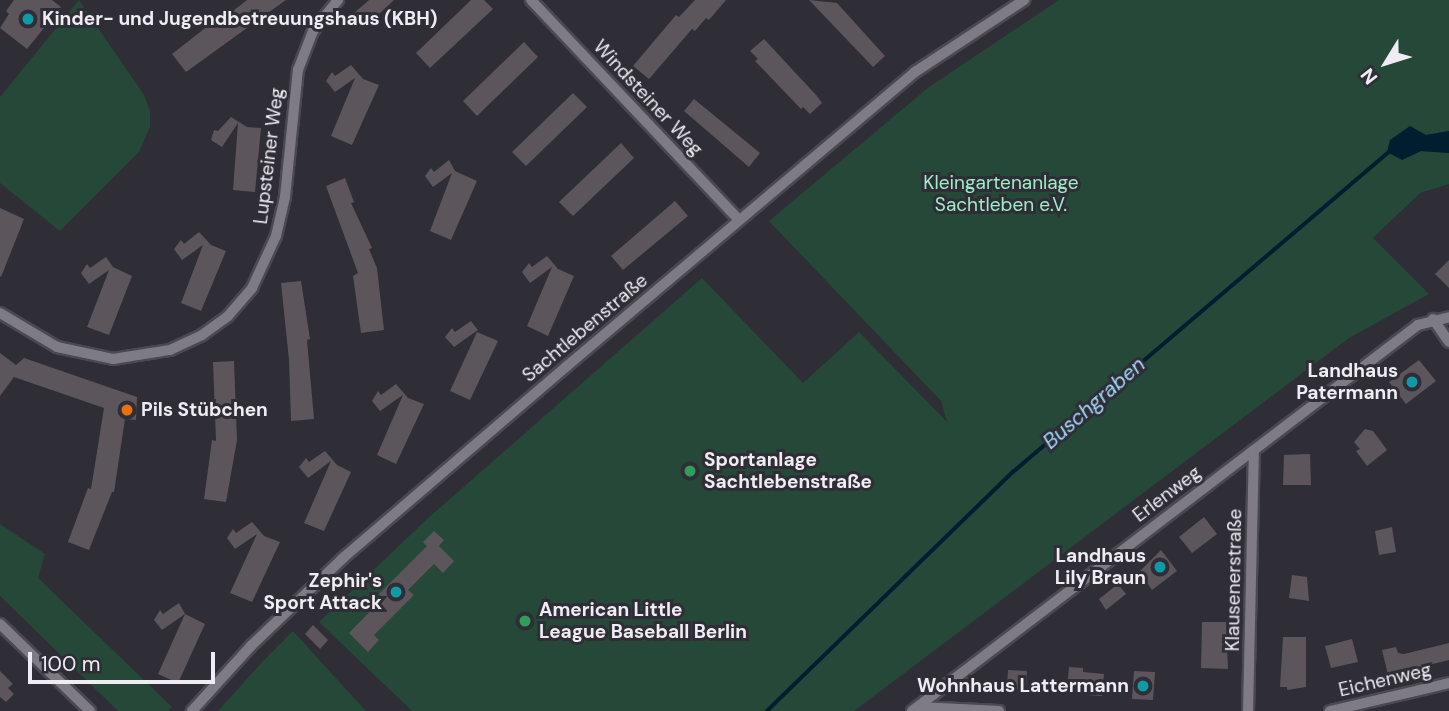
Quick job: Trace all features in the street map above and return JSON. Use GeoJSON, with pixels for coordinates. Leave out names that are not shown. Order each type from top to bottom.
{"type":"FeatureCollection","features":[{"type":"Feature","properties":{"kind":"street","name":"Lupsteiner Weg"},"geometry":{"type":"LineString","coordinates":[[0,313],[57,346],[113,359],[170,350],[202,335],[228,316],[252,288],[276,236],[285,197],[296,85],[302,55],[319,21],[338,0]]}},
{"type":"Feature","properties":{"kind":"street","name":"Windsteiner Weg"},"geometry":{"type":"LineString","coordinates":[[531,0],[739,220]]}},
{"type":"Feature","properties":{"kind":"street","name":"Sachtlebenstraße"},"geometry":{"type":"LineString","coordinates":[[192,711],[251,646],[343,558],[915,72],[1024,0]]}},
{"type":"Feature","properties":{"kind":"street","name":"Erlenweg"},"geometry":{"type":"LineString","coordinates":[[917,709],[1418,325],[1449,317]]}},
{"type":"Feature","properties":{"kind":"street"},"geometry":{"type":"LineString","coordinates":[[1433,319],[1449,342]]}},
{"type":"Feature","properties":{"kind":"street","name":"Klausenerstraße"},"geometry":{"type":"LineString","coordinates":[[1248,711],[1254,450]]}},
{"type":"Feature","properties":{"kind":"street"},"geometry":{"type":"LineString","coordinates":[[0,624],[90,711]]}},
{"type":"Feature","properties":{"kind":"street","name":"Eichenweg"},"geometry":{"type":"LineString","coordinates":[[1330,711],[1449,683]]}},
{"type":"Feature","properties":{"kind":"street"},"geometry":{"type":"LineString","coordinates":[[917,709],[999,711]]}},
{"type":"Feature","properties":{"kind":"green space"},"geometry":{"type":"Polygon","coordinates":[[[79,0],[144,95],[150,111],[150,127],[139,152],[60,231],[0,183],[0,97],[79,0]]]}},
{"type":"Feature","properties":{"kind":"green space","name":"Kleingartenanlage Sachtleben e.V."},"geometry":{"type":"Polygon","coordinates":[[[1059,0],[1449,0],[1449,131],[1426,135],[1402,160],[1421,151],[1449,153],[1449,184],[1420,193],[1373,238],[1429,294],[1349,338],[854,711],[412,711],[319,622],[427,519],[702,278],[803,383],[859,332],[947,422],[941,401],[769,221],[929,87],[1059,0]]]}},
{"type":"Feature","properties":{"kind":"green space"},"geometry":{"type":"Polygon","coordinates":[[[0,524],[45,554],[38,578],[172,707],[169,711],[118,711],[0,596],[0,524]]]}},
{"type":"Feature","properties":{"kind":"green space"},"geometry":{"type":"Polygon","coordinates":[[[293,631],[366,711],[218,711],[263,661],[293,631]]]}},
{"type":"Feature","properties":{"kind":"water"},"geometry":{"type":"Polygon","coordinates":[[[1410,126],[1426,135],[1449,131],[1449,153],[1421,151],[1402,160],[1387,152],[1390,140],[1410,126]]]}},
{"type":"Feature","properties":{"kind":"building","name":"Kinder- und Jugendbetreuungshaus (KBH)"},"geometry":{"type":"Polygon","coordinates":[[[14,0],[52,0],[61,7],[27,49],[0,28],[9,14],[6,11],[14,0]]]}},
{"type":"Feature","properties":{"kind":"building"},"geometry":{"type":"Polygon","coordinates":[[[247,0],[286,0],[186,72],[172,54],[218,18],[220,21],[247,0]]]}},
{"type":"Feature","properties":{"kind":"building"},"geometry":{"type":"Polygon","coordinates":[[[369,0],[394,0],[365,27],[353,14],[369,0]]]}},
{"type":"Feature","properties":{"kind":"building"},"geometry":{"type":"Polygon","coordinates":[[[471,0],[484,0],[493,9],[430,68],[416,53],[471,0]]]}},
{"type":"Feature","properties":{"kind":"building"},"geometry":{"type":"Polygon","coordinates":[[[695,0],[726,0],[709,20],[706,18],[695,31],[692,29],[649,79],[633,66],[676,15],[679,17],[695,0]]]}},
{"type":"Feature","properties":{"kind":"building"},"geometry":{"type":"Polygon","coordinates":[[[809,0],[837,3],[885,56],[873,67],[809,0]]]}},
{"type":"Feature","properties":{"kind":"building"},"geometry":{"type":"Polygon","coordinates":[[[764,39],[822,103],[810,114],[803,107],[801,109],[755,61],[758,59],[750,51],[764,39]]]}},
{"type":"Feature","properties":{"kind":"building"},"geometry":{"type":"Polygon","coordinates":[[[524,42],[538,57],[477,116],[463,101],[524,42]]]}},
{"type":"Feature","properties":{"kind":"building"},"geometry":{"type":"Polygon","coordinates":[[[351,65],[363,79],[379,85],[352,145],[331,136],[355,78],[335,92],[326,81],[332,72],[335,76],[351,65]]]}},
{"type":"Feature","properties":{"kind":"building"},"geometry":{"type":"Polygon","coordinates":[[[573,93],[587,107],[526,166],[512,152],[573,93]]]}},
{"type":"Feature","properties":{"kind":"building"},"geometry":{"type":"Polygon","coordinates":[[[694,99],[760,153],[749,167],[684,111],[694,99]]]}},
{"type":"Feature","properties":{"kind":"building"},"geometry":{"type":"Polygon","coordinates":[[[231,117],[247,127],[261,128],[255,192],[233,190],[238,123],[222,147],[211,140],[214,130],[218,131],[231,117]]]}},
{"type":"Feature","properties":{"kind":"building"},"geometry":{"type":"Polygon","coordinates":[[[621,143],[634,158],[573,216],[559,202],[621,143]]]}},
{"type":"Feature","properties":{"kind":"building"},"geometry":{"type":"Polygon","coordinates":[[[449,160],[455,171],[477,181],[451,240],[430,231],[452,173],[433,187],[425,176],[431,168],[434,172],[449,160]]]}},
{"type":"Feature","properties":{"kind":"building"},"geometry":{"type":"Polygon","coordinates":[[[345,178],[354,202],[351,203],[372,248],[369,249],[377,268],[384,330],[361,333],[353,276],[358,273],[326,186],[345,178]]]}},
{"type":"Feature","properties":{"kind":"building"},"geometry":{"type":"Polygon","coordinates":[[[675,201],[688,216],[623,270],[611,256],[675,201]]]}},
{"type":"Feature","properties":{"kind":"building"},"geometry":{"type":"Polygon","coordinates":[[[0,208],[24,219],[1,277],[0,276],[0,208]]]}},
{"type":"Feature","properties":{"kind":"building"},"geometry":{"type":"Polygon","coordinates":[[[199,232],[211,245],[226,251],[201,311],[181,303],[203,245],[182,260],[174,249],[181,240],[184,244],[199,232]]]}},
{"type":"Feature","properties":{"kind":"building"},"geometry":{"type":"Polygon","coordinates":[[[547,256],[558,269],[574,276],[548,336],[527,326],[552,267],[530,283],[522,272],[529,263],[532,267],[547,256]]]}},
{"type":"Feature","properties":{"kind":"building"},"geometry":{"type":"Polygon","coordinates":[[[106,257],[113,267],[132,276],[109,335],[87,327],[109,270],[89,284],[81,273],[87,264],[90,268],[106,257]]]}},
{"type":"Feature","properties":{"kind":"building"},"geometry":{"type":"Polygon","coordinates":[[[1449,260],[1449,288],[1435,274],[1449,260]]]}},
{"type":"Feature","properties":{"kind":"building"},"geometry":{"type":"Polygon","coordinates":[[[301,281],[310,339],[307,340],[314,419],[291,421],[289,360],[281,283],[301,281]]]}},
{"type":"Feature","properties":{"kind":"building"},"geometry":{"type":"Polygon","coordinates":[[[471,321],[478,330],[454,347],[445,337],[452,328],[455,332],[471,321]]]}},
{"type":"Feature","properties":{"kind":"building"},"geometry":{"type":"Polygon","coordinates":[[[477,332],[498,341],[470,400],[450,391],[477,332]]]}},
{"type":"Feature","properties":{"kind":"building"},"geometry":{"type":"Polygon","coordinates":[[[0,353],[16,365],[24,358],[137,397],[136,420],[125,419],[114,492],[89,550],[68,542],[88,488],[91,489],[104,408],[14,377],[0,396],[0,353]]]}},
{"type":"Feature","properties":{"kind":"building","name":"Landhaus Patermann"},"geometry":{"type":"Polygon","coordinates":[[[1419,360],[1436,381],[1406,404],[1389,382],[1419,360]]]}},
{"type":"Feature","properties":{"kind":"building"},"geometry":{"type":"Polygon","coordinates":[[[234,361],[237,440],[226,502],[204,499],[212,440],[216,441],[213,362],[234,361]]]}},
{"type":"Feature","properties":{"kind":"building"},"geometry":{"type":"Polygon","coordinates":[[[396,384],[408,398],[424,404],[396,464],[377,455],[403,395],[380,411],[372,401],[378,391],[381,395],[396,384]]]}},
{"type":"Feature","properties":{"kind":"building"},"geometry":{"type":"Polygon","coordinates":[[[1365,429],[1373,431],[1387,450],[1367,466],[1356,451],[1360,449],[1354,442],[1365,429]]]}},
{"type":"Feature","properties":{"kind":"building"},"geometry":{"type":"Polygon","coordinates":[[[325,451],[337,465],[351,472],[324,531],[304,523],[331,461],[308,478],[299,467],[306,458],[309,462],[325,451]]]}},
{"type":"Feature","properties":{"kind":"building"},"geometry":{"type":"Polygon","coordinates":[[[1310,454],[1311,485],[1283,485],[1284,455],[1310,454]]]}},
{"type":"Feature","properties":{"kind":"building"},"geometry":{"type":"Polygon","coordinates":[[[1204,517],[1217,534],[1192,553],[1179,537],[1204,517]]]}},
{"type":"Feature","properties":{"kind":"building"},"geometry":{"type":"Polygon","coordinates":[[[252,522],[264,536],[280,542],[252,602],[230,593],[257,534],[235,549],[227,538],[233,529],[236,533],[252,522]]]}},
{"type":"Feature","properties":{"kind":"building"},"geometry":{"type":"Polygon","coordinates":[[[1392,527],[1396,552],[1379,555],[1375,531],[1392,527]]]}},
{"type":"Feature","properties":{"kind":"building","name":"Zephir's Sport Attack"},"geometry":{"type":"Polygon","coordinates":[[[434,531],[444,540],[439,546],[454,561],[443,573],[434,564],[408,590],[414,595],[374,635],[379,640],[368,652],[349,633],[383,598],[379,594],[427,546],[423,542],[434,531]]]}},
{"type":"Feature","properties":{"kind":"building","name":"Landhaus Lily Braun"},"geometry":{"type":"Polygon","coordinates":[[[1161,550],[1177,571],[1152,590],[1139,572],[1161,550]]]}},
{"type":"Feature","properties":{"kind":"building"},"geometry":{"type":"Polygon","coordinates":[[[1292,575],[1307,577],[1309,601],[1289,598],[1292,575]]]}},
{"type":"Feature","properties":{"kind":"building"},"geometry":{"type":"Polygon","coordinates":[[[1118,584],[1126,594],[1106,610],[1099,599],[1118,584]]]}},
{"type":"Feature","properties":{"kind":"building"},"geometry":{"type":"Polygon","coordinates":[[[179,603],[185,614],[162,630],[154,620],[160,610],[163,614],[179,603]]]}},
{"type":"Feature","properties":{"kind":"building"},"geometry":{"type":"Polygon","coordinates":[[[185,614],[205,624],[178,683],[158,674],[185,614]]]}},
{"type":"Feature","properties":{"kind":"building"},"geometry":{"type":"Polygon","coordinates":[[[1202,622],[1226,622],[1228,669],[1201,668],[1202,622]]]}},
{"type":"Feature","properties":{"kind":"building"},"geometry":{"type":"Polygon","coordinates":[[[313,625],[328,640],[320,649],[305,634],[313,625]]]}},
{"type":"Feature","properties":{"kind":"building"},"geometry":{"type":"Polygon","coordinates":[[[1283,637],[1306,637],[1306,687],[1287,690],[1287,687],[1280,687],[1283,637]]]}},
{"type":"Feature","properties":{"kind":"building"},"geometry":{"type":"Polygon","coordinates":[[[1352,639],[1358,662],[1331,668],[1325,646],[1352,639]]]}},
{"type":"Feature","properties":{"kind":"building"},"geometry":{"type":"Polygon","coordinates":[[[1449,643],[1449,660],[1388,675],[1382,650],[1396,647],[1398,653],[1404,654],[1449,643]]]}},
{"type":"Feature","properties":{"kind":"building"},"geometry":{"type":"Polygon","coordinates":[[[1069,667],[1083,668],[1083,672],[1104,674],[1102,696],[1088,695],[1088,690],[1067,688],[1069,667]]]}},
{"type":"Feature","properties":{"kind":"building"},"geometry":{"type":"Polygon","coordinates":[[[1008,670],[1027,671],[1026,690],[1007,689],[1008,670]]]}},
{"type":"Feature","properties":{"kind":"building"},"geometry":{"type":"Polygon","coordinates":[[[0,671],[13,684],[8,688],[14,694],[6,702],[0,697],[0,671]]]}},
{"type":"Feature","properties":{"kind":"building","name":"Wohnhaus Lattermann"},"geometry":{"type":"Polygon","coordinates":[[[1134,671],[1155,672],[1153,700],[1132,699],[1134,671]]]}},
{"type":"Feature","properties":{"kind":"waterway","name":"Buschgraben"},"geometry":{"type":"LineString","coordinates":[[767,711],[1013,472],[1390,151]]}},
{"type":"Feature","properties":{"kind":"place","name":"Kinder- und Jugendbetreuungshaus (KBH)"},"geometry":{"type":"Point","coordinates":[28,19]}},
{"type":"Feature","properties":{"kind":"place","name":"Landhaus Patermann"},"geometry":{"type":"Point","coordinates":[1412,382]}},
{"type":"Feature","properties":{"kind":"place","name":"Pils Stübchen"},"geometry":{"type":"Point","coordinates":[127,410]}},
{"type":"Feature","properties":{"kind":"place","name":"Sportanlage Sachtlebenstraße"},"geometry":{"type":"Point","coordinates":[690,471]}},
{"type":"Feature","properties":{"kind":"place","name":"Landhaus Lily Braun"},"geometry":{"type":"Point","coordinates":[1160,567]}},
{"type":"Feature","properties":{"kind":"place","name":"Zephir's Sport Attack"},"geometry":{"type":"Point","coordinates":[396,592]}},
{"type":"Feature","properties":{"kind":"place","name":"American Little League Baseball Berlin"},"geometry":{"type":"Point","coordinates":[525,621]}},
{"type":"Feature","properties":{"kind":"place","name":"Wohnhaus Lattermann"},"geometry":{"type":"Point","coordinates":[1143,686]}}]}
